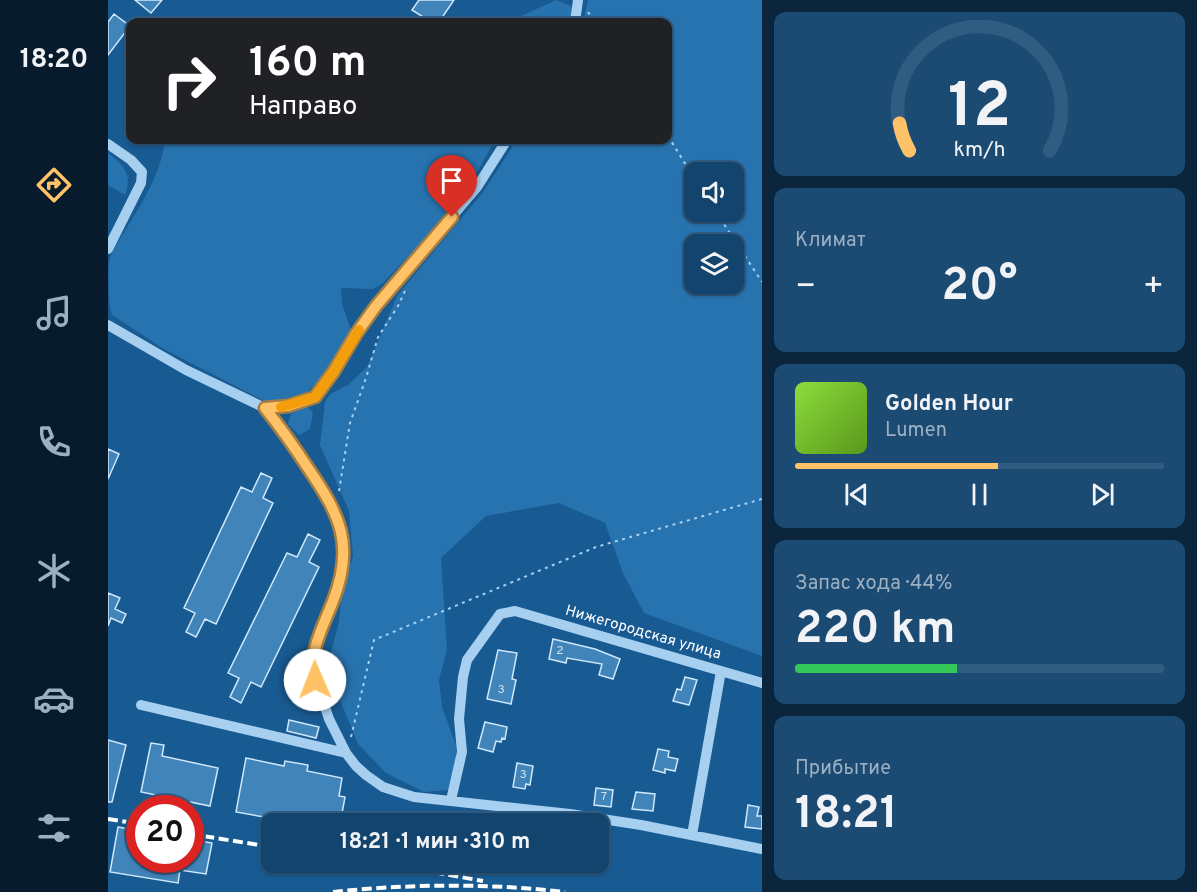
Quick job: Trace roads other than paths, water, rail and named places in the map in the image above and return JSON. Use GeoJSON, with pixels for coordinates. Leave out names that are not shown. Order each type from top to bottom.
{"type":"FeatureCollection","features":[{"type":"Feature","properties":{"kind":"street"},"geometry":{"type":"LineString","coordinates":[[576,18],[578,0]]}},
{"type":"Feature","properties":{"kind":"street"},"geometry":{"type":"LineString","coordinates":[[108,144],[131,160],[142,172],[141,183],[108,249]]}},
{"type":"Feature","properties":{"kind":"street"},"geometry":{"type":"LineString","coordinates":[[265,408],[288,406],[315,397],[376,306],[477,187],[504,144]]}},
{"type":"Feature","properties":{"kind":"street"},"geometry":{"type":"LineString","coordinates":[[108,326],[186,370],[265,408],[286,434],[335,512],[342,538],[344,565],[314,649],[312,668],[329,719],[346,753],[356,766],[383,787],[414,797],[582,816],[762,849]]}},
{"type":"Feature","properties":{"kind":"street","name":"Нижегородская улица"},"geometry":{"type":"LineString","coordinates":[[451,800],[462,752],[459,719],[467,660],[500,614],[515,612],[762,683]]}},
{"type":"Feature","properties":{"kind":"street"},"geometry":{"type":"LineString","coordinates":[[693,835],[721,671]]}},
{"type":"Feature","properties":{"kind":"street"},"geometry":{"type":"LineString","coordinates":[[141,705],[346,753]]}},
{"type":"Feature","properties":{"kind":"railway"},"geometry":{"type":"LineString","coordinates":[[108,819],[126,822]]}},
{"type":"Feature","properties":{"kind":"railway"},"geometry":{"type":"LineString","coordinates":[[204,836],[261,845]]}},
{"type":"Feature","properties":{"kind":"railway"},"geometry":{"type":"LineString","coordinates":[[438,873],[483,881]]}},
{"type":"Feature","properties":{"kind":"railway"},"geometry":{"type":"LineString","coordinates":[[333,892],[391,887],[449,886],[507,887],[565,892]]}}]}
